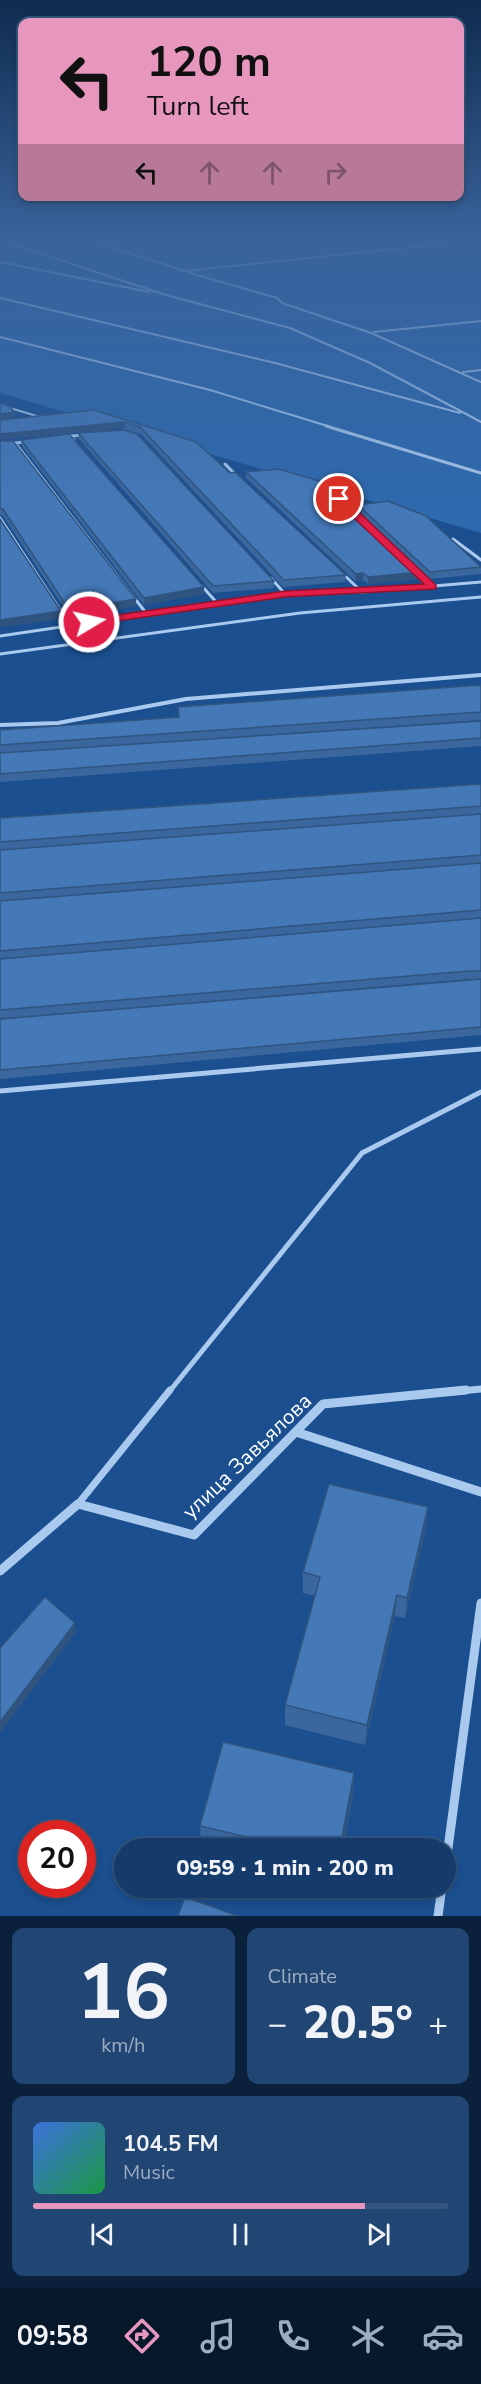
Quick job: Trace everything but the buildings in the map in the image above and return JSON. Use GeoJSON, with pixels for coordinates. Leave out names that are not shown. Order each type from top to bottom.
{"type":"FeatureCollection","features":[{"type":"Feature","properties":{"kind":"street","name":"улица Завьялова"},"geometry":{"type":"LineString","coordinates":[[78,1504],[194,1535],[323,1404],[481,1389]]}},
{"type":"Feature","properties":{"kind":"street"},"geometry":{"type":"LineString","coordinates":[[296,1432],[481,1492]]}},
{"type":"Feature","properties":{"kind":"street"},"geometry":{"type":"LineString","coordinates":[[0,1571],[78,1504]]}},
{"type":"Feature","properties":{"kind":"street"},"geometry":{"type":"LineString","coordinates":[[449,1838],[481,1603]]}},
{"type":"Feature","properties":{"kind":"street"},"geometry":{"type":"LineString","coordinates":[[438,1916],[440,1898]]}},
{"type":"Feature","properties":{"kind":"lane"},"geometry":{"type":"LineString","coordinates":[[124,327],[275,363],[470,416]]}},
{"type":"Feature","properties":{"kind":"lane"},"geometry":{"type":"LineString","coordinates":[[288,327],[370,363],[481,422]]}},
{"type":"Feature","properties":{"kind":"lane"},"geometry":{"type":"LineString","coordinates":[[354,327],[481,382]]}},
{"type":"Feature","properties":{"kind":"lane"},"geometry":{"type":"LineString","coordinates":[[371,333],[422,327]]}},
{"type":"Feature","properties":{"kind":"lane"},"geometry":{"type":"LineString","coordinates":[[0,337],[210,390],[481,473]]}},
{"type":"Feature","properties":{"kind":"lane"},"geometry":{"type":"LineString","coordinates":[[462,372],[481,370]]}},
{"type":"Feature","properties":{"kind":"lane"},"geometry":{"type":"LineString","coordinates":[[0,405],[44,418],[33,419]]}},
{"type":"Feature","properties":{"kind":"lane"},"geometry":{"type":"LineString","coordinates":[[60,438],[93,435]]}},
{"type":"Feature","properties":{"kind":"lane"},"geometry":{"type":"LineString","coordinates":[[71,436],[79,445]]}},
{"type":"Feature","properties":{"kind":"lane"},"geometry":{"type":"LineString","coordinates":[[8,444],[26,441]]}},
{"type":"Feature","properties":{"kind":"lane"},"geometry":{"type":"LineString","coordinates":[[15,443],[146,613]]}},
{"type":"Feature","properties":{"kind":"lane"},"geometry":{"type":"LineString","coordinates":[[225,464],[242,480]]}},
{"type":"Feature","properties":{"kind":"lane"},"geometry":{"type":"LineString","coordinates":[[339,499],[365,523]]}},
{"type":"Feature","properties":{"kind":"lane"},"geometry":{"type":"LineString","coordinates":[[0,518],[70,625]]}},
{"type":"Feature","properties":{"kind":"lane"},"geometry":{"type":"LineString","coordinates":[[453,539],[481,560]]}},
{"type":"Feature","properties":{"kind":"lane"},"geometry":{"type":"LineString","coordinates":[[337,568],[362,592]]}},
{"type":"Feature","properties":{"kind":"lane"},"geometry":{"type":"LineString","coordinates":[[416,571],[433,587]]}},
{"type":"Feature","properties":{"kind":"lane"},"geometry":{"type":"LineString","coordinates":[[269,576],[285,594]]}},
{"type":"Feature","properties":{"kind":"lane"},"geometry":{"type":"LineString","coordinates":[[0,636],[285,594],[362,592],[481,582]]}},
{"type":"Feature","properties":{"kind":"lane"},"geometry":{"type":"LineString","coordinates":[[202,585],[217,603]]}},
{"type":"Feature","properties":{"kind":"lane"},"geometry":{"type":"LineString","coordinates":[[0,654],[252,619],[419,600],[481,597]]}},
{"type":"Feature","properties":{"kind":"lane"},"geometry":{"type":"LineString","coordinates":[[0,725],[58,723],[186,699],[481,675]]}},
{"type":"Feature","properties":{"kind":"lane"},"geometry":{"type":"LineString","coordinates":[[0,1091],[481,1049]]}},
{"type":"Feature","properties":{"kind":"lane"},"geometry":{"type":"LineString","coordinates":[[78,1504],[362,1153],[481,1092]]}},
{"type":"Feature","properties":{"kind":"shaded area"},"geometry":{"type":"Polygon","coordinates":[[[0,327],[481,327],[481,533],[0,393],[0,327]]]}},
{"type":"Feature","properties":{"kind":"route"},"geometry":{"type":"LineString","coordinates":[[89,622],[285,594],[433,587],[339,499]]}}]}
